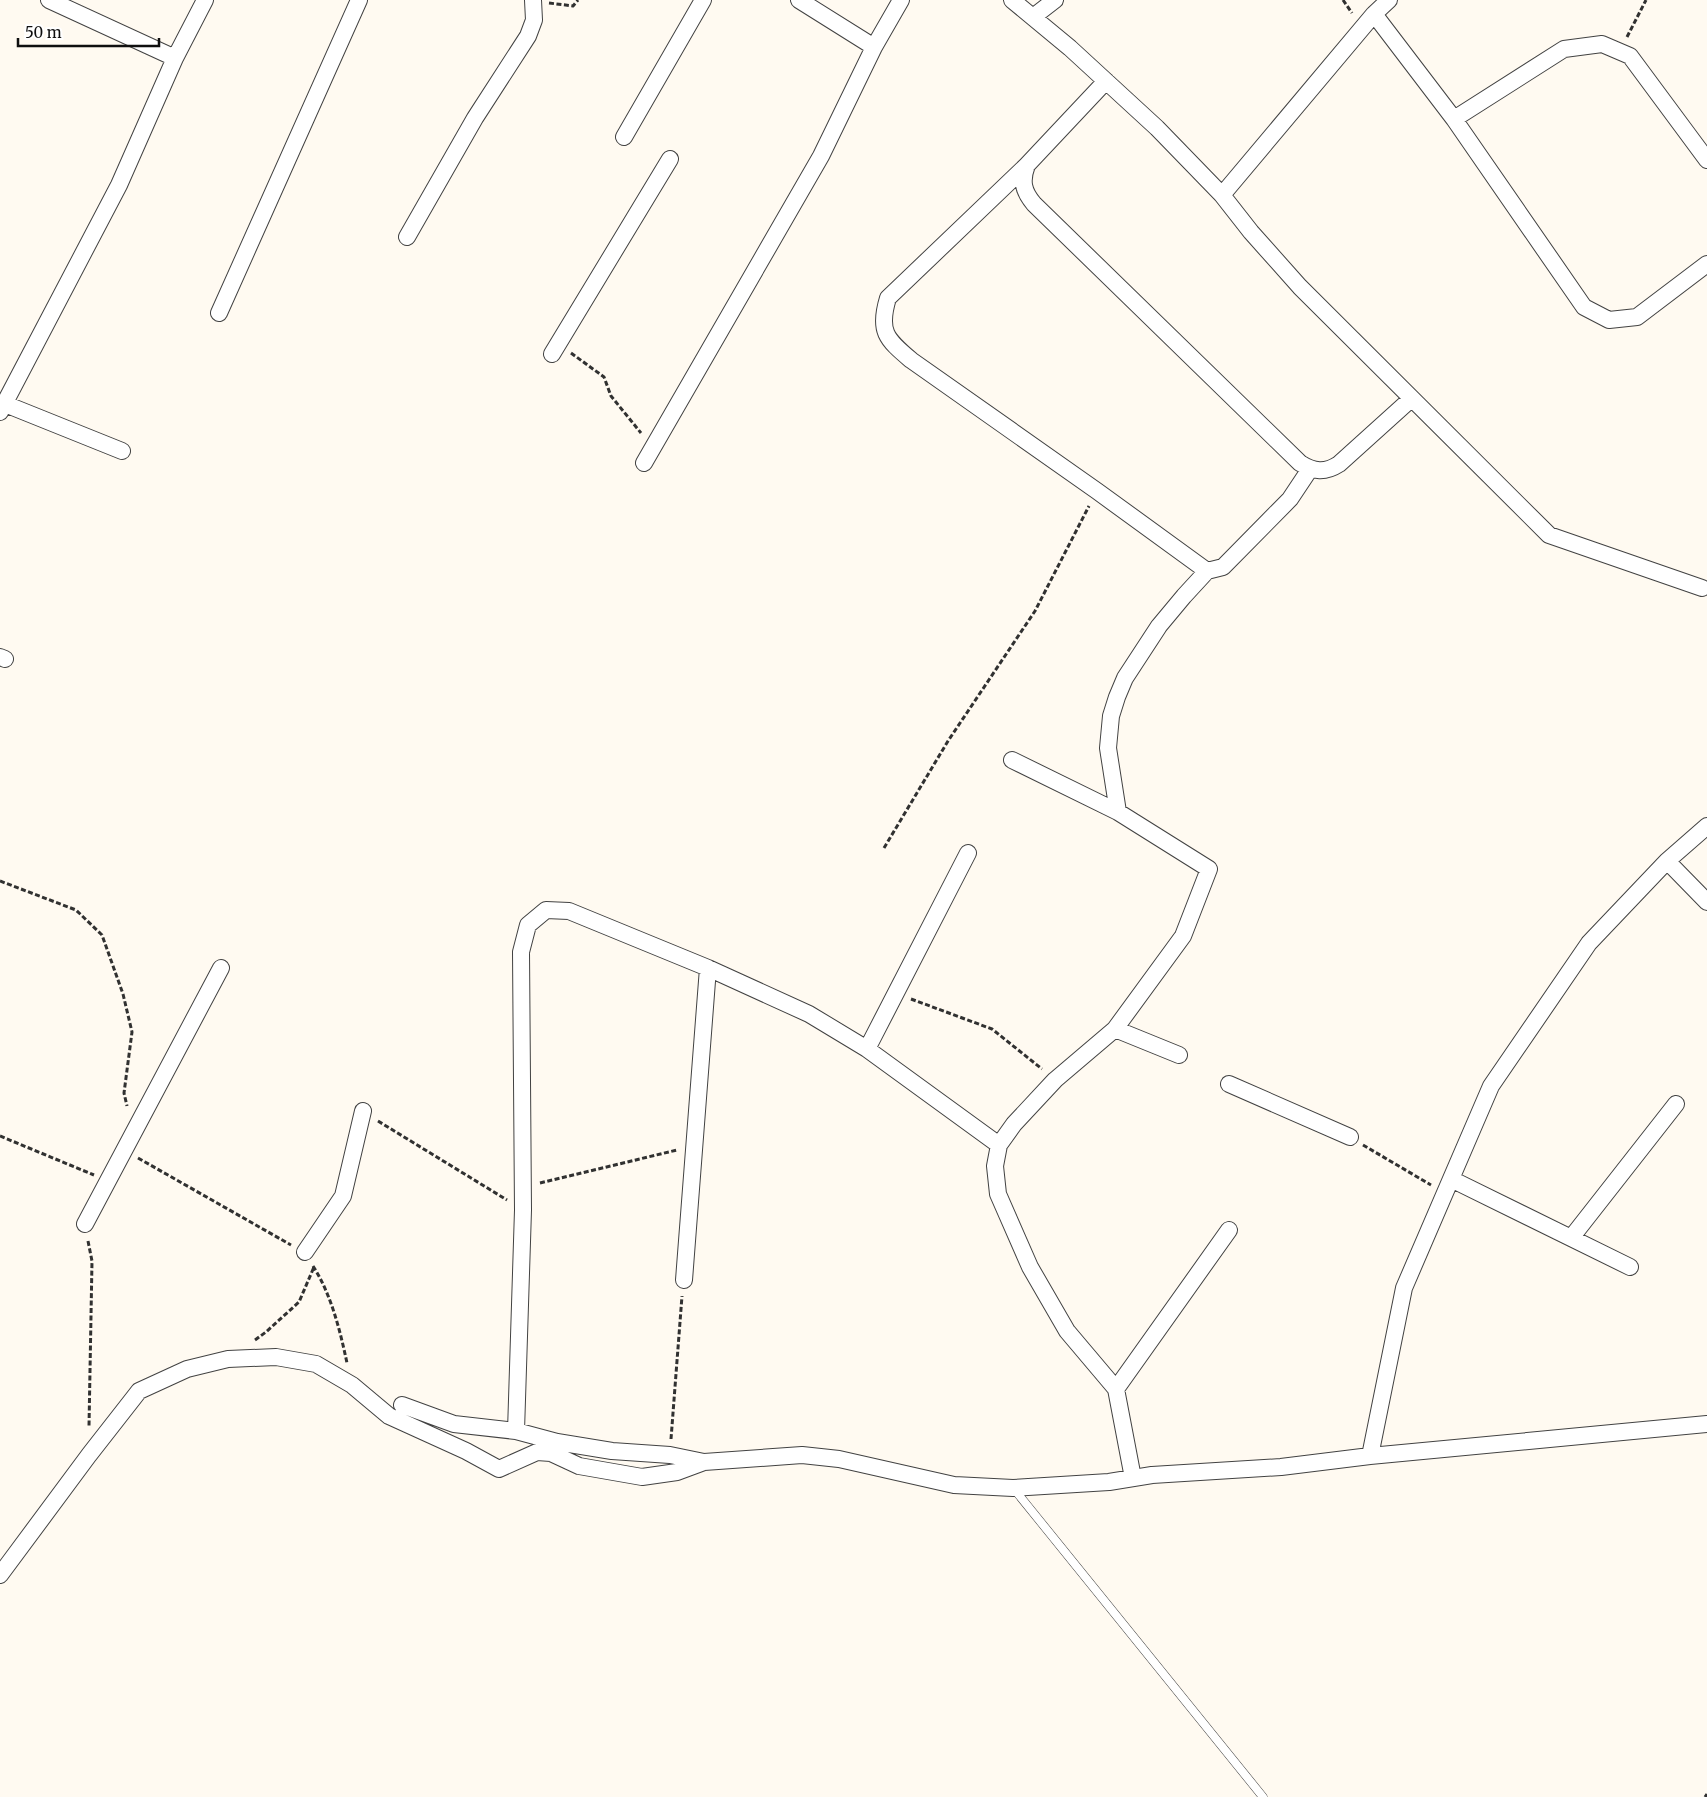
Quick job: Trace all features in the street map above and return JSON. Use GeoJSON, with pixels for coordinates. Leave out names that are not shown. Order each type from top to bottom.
{"type":"FeatureCollection","features":[{"type":"Feature","properties":{"kind":"street"},"geometry":{"type":"LineString","coordinates":[[49,0],[175,58]]}},
{"type":"Feature","properties":{"kind":"street"},"geometry":{"type":"LineString","coordinates":[[122,451],[3,408],[119,185],[175,58],[205,0]]}},
{"type":"Feature","properties":{"kind":"street"},"geometry":{"type":"LineString","coordinates":[[219,313],[359,0]]}},
{"type":"Feature","properties":{"kind":"street"},"geometry":{"type":"LineString","coordinates":[[407,237],[475,118],[528,36],[534,20],[533,0]]}},
{"type":"Feature","properties":{"kind":"street"},"geometry":{"type":"LineString","coordinates":[[624,137],[703,0]]}},
{"type":"Feature","properties":{"kind":"street"},"geometry":{"type":"LineString","coordinates":[[799,0],[874,47]]}},
{"type":"Feature","properties":{"kind":"street"},"geometry":{"type":"LineString","coordinates":[[644,463],[821,156],[874,47],[900,0]]}},
{"type":"Feature","properties":{"kind":"street"},"geometry":{"type":"LineString","coordinates":[[1012,0],[1157,128],[1222,195],[1251,232],[1293,279],[1549,535],[1702,588]]}},
{"type":"Feature","properties":{"kind":"street"},"geometry":{"type":"LineString","coordinates":[[1033,17],[1055,0]]}},
{"type":"Feature","properties":{"kind":"street"},"geometry":{"type":"LineString","coordinates":[[1222,195],[1374,14],[1389,0]]}},
{"type":"Feature","properties":{"kind":"street"},"geometry":{"type":"LineString","coordinates":[[1374,14],[1454,119],[1584,307],[1609,320],[1637,317],[1707,264]]}},
{"type":"Feature","properties":{"kind":"street"},"geometry":{"type":"LineString","coordinates":[[1454,119],[1564,49],[1602,44],[1630,56],[1707,160]]}},
{"type":"Feature","properties":{"kind":"street"},"geometry":{"type":"LineString","coordinates":[[1106,81],[1032,157],[1027,165],[888,298],[883,315],[885,331],[893,344],[911,360],[1207,571]]}},
{"type":"Feature","properties":{"kind":"street"},"geometry":{"type":"LineString","coordinates":[[555,349],[670,159]]}},
{"type":"Feature","properties":{"kind":"street"},"geometry":{"type":"LineString","coordinates":[[1027,165],[1023,183],[1027,194],[1034,204],[1300,463],[1310,469],[1332,469],[1411,399]]}},
{"type":"Feature","properties":{"kind":"street"},"geometry":{"type":"LineString","coordinates":[[1118,812],[1108,748],[1111,716],[1126,678],[1159,626],[1207,571],[1223,567],[1290,499],[1310,469]]}},
{"type":"Feature","properties":{"kind":"street"},"geometry":{"type":"LineString","coordinates":[[1012,760],[1118,812],[1209,869],[1184,936],[1115,1030],[1055,1080],[1014,1124],[999,1145],[995,1166],[998,1194],[1030,1267],[1066,1331],[1116,1389],[1133,1478]]}},
{"type":"Feature","properties":{"kind":"street"},"geometry":{"type":"LineString","coordinates":[[1370,1456],[1404,1288],[1491,1086],[1589,943],[1667,861],[1707,826]]}},
{"type":"Feature","properties":{"kind":"street"},"geometry":{"type":"LineString","coordinates":[[867,1050],[968,853]]}},
{"type":"Feature","properties":{"kind":"street"},"geometry":{"type":"LineString","coordinates":[[1667,861],[1707,902]]}},
{"type":"Feature","properties":{"kind":"street"},"geometry":{"type":"LineString","coordinates":[[516,1431],[523,1210],[521,952],[528,925],[546,910],[569,911],[708,968],[809,1014],[867,1050],[999,1145]]}},
{"type":"Feature","properties":{"kind":"street"},"geometry":{"type":"LineString","coordinates":[[85,1224],[221,968]]}},
{"type":"Feature","properties":{"kind":"street"},"geometry":{"type":"LineString","coordinates":[[684,1280],[708,968]]}},
{"type":"Feature","properties":{"kind":"street"},"geometry":{"type":"LineString","coordinates":[[1115,1030],[1180,1055]]}},
{"type":"Feature","properties":{"kind":"street"},"geometry":{"type":"LineString","coordinates":[[1229,1084],[1350,1137]]}},
{"type":"Feature","properties":{"kind":"street"},"geometry":{"type":"LineString","coordinates":[[1572,1238],[1676,1104]]}},
{"type":"Feature","properties":{"kind":"street"},"geometry":{"type":"LineString","coordinates":[[305,1252],[343,1196],[363,1111]]}},
{"type":"Feature","properties":{"kind":"street"},"geometry":{"type":"LineString","coordinates":[[1448,1186],[1572,1238],[1630,1267]]}},
{"type":"Feature","properties":{"kind":"street"},"geometry":{"type":"LineString","coordinates":[[1116,1389],[1229,1230]]}},
{"type":"Feature","properties":{"kind":"street"},"geometry":{"type":"LineString","coordinates":[[0,1575],[89,1454],[139,1391],[187,1369],[228,1359],[276,1357],[316,1364],[352,1384],[389,1416],[466,1451],[499,1469],[537,1452],[554,1448],[670,1455],[704,1462],[802,1455],[839,1459],[954,1485],[1013,1488],[1109,1482],[1152,1475],[1281,1467],[1370,1456],[1707,1424]]}},
{"type":"Feature","properties":{"kind":"street"},"geometry":{"type":"LineString","coordinates":[[402,1405],[454,1424],[516,1431],[554,1448],[580,1466],[642,1477],[677,1472],[704,1462]]}},
{"type":"Feature","properties":{"kind":"lane"},"geometry":{"type":"LineString","coordinates":[[1013,1488],[1263,1797]]}},
{"type":"Feature","properties":{"kind":"path"},"geometry":{"type":"LineString","coordinates":[[533,0],[574,6],[578,0]]}},
{"type":"Feature","properties":{"kind":"path"},"geometry":{"type":"LineString","coordinates":[[1620,51],[1646,0]]}},
{"type":"Feature","properties":{"kind":"path"},"geometry":{"type":"LineString","coordinates":[[555,349],[604,377],[611,396],[653,447]]}},
{"type":"Feature","properties":{"kind":"path"},"geometry":{"type":"LineString","coordinates":[[884,848],[948,742],[1035,610],[1097,491]]}},
{"type":"Feature","properties":{"kind":"path"},"geometry":{"type":"LineString","coordinates":[[0,881],[76,910],[102,935],[123,994],[132,1032],[124,1093],[134,1132]]}},
{"type":"Feature","properties":{"kind":"path"},"geometry":{"type":"LineString","coordinates":[[896,993],[992,1029],[1055,1080]]}},
{"type":"Feature","properties":{"kind":"path"},"geometry":{"type":"LineString","coordinates":[[363,1111],[523,1210]]}},
{"type":"Feature","properties":{"kind":"path"},"geometry":{"type":"LineString","coordinates":[[0,1136],[108,1181]]}},
{"type":"Feature","properties":{"kind":"path"},"geometry":{"type":"LineString","coordinates":[[1350,1137],[1448,1186]]}},
{"type":"Feature","properties":{"kind":"path"},"geometry":{"type":"LineString","coordinates":[[522,1187],[694,1146]]}},
{"type":"Feature","properties":{"kind":"path"},"geometry":{"type":"LineString","coordinates":[[124,1150],[305,1252],[320,1275],[340,1328],[352,1384]]}},
{"type":"Feature","properties":{"kind":"path"},"geometry":{"type":"LineString","coordinates":[[85,1224],[92,1268],[89,1454]]}},
{"type":"Feature","properties":{"kind":"path"},"geometry":{"type":"LineString","coordinates":[[251,1343],[299,1302],[314,1267]]}},
{"type":"Feature","properties":{"kind":"path"},"geometry":{"type":"LineString","coordinates":[[670,1455],[684,1280]]}}]}
